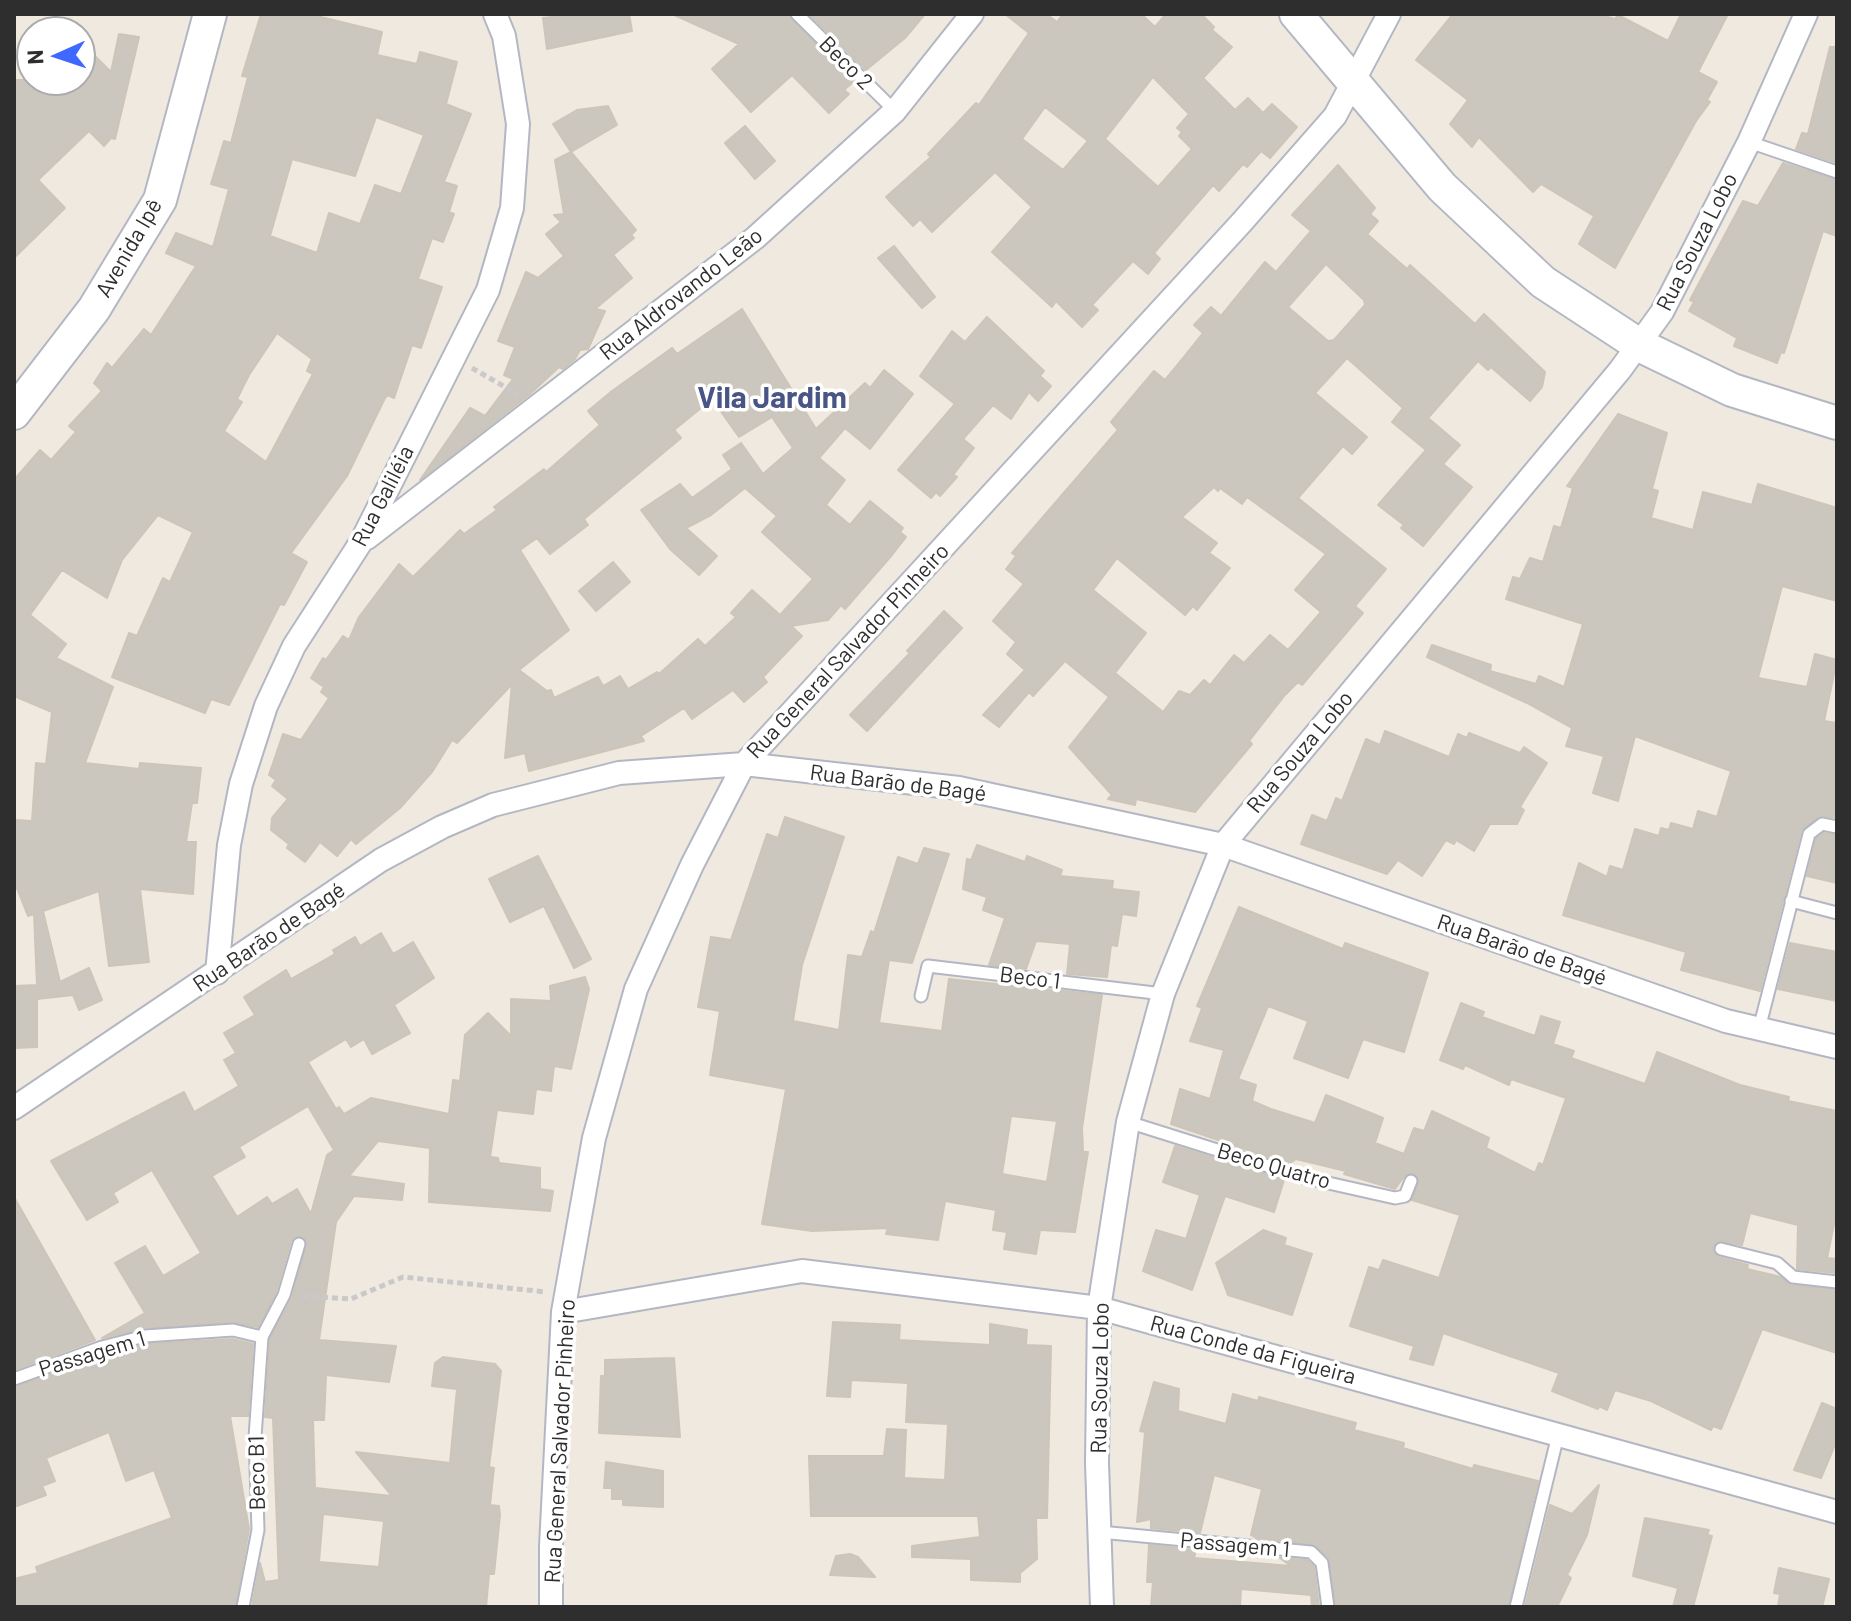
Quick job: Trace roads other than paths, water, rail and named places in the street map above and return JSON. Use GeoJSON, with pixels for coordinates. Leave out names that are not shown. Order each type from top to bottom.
{"type":"FeatureCollection","features":[{"type":"Feature","properties":{"kind":"main road","name":"Avenida Ipê"},"geometry":{"type":"LineString","coordinates":[[14,413],[94,309],[160,200],[210,14]]}},
{"type":"Feature","properties":{"kind":"main road"},"geometry":{"type":"LineString","coordinates":[[1296,14],[1352,85],[1442,187],[1543,282],[1639,345],[1732,390],[1837,423]]}},
{"type":"Feature","properties":{"kind":"street","name":"Rua Galiléia"},"geometry":{"type":"LineString","coordinates":[[217,973],[229,845],[241,784],[266,706],[294,646],[361,542],[488,290],[512,208],[518,124],[504,36],[495,14]]}},
{"type":"Feature","properties":{"kind":"street","name":"Rua Aldrovando Leão"},"geometry":{"type":"LineString","coordinates":[[361,542],[755,238],[895,111],[972,14]]}},
{"type":"Feature","properties":{"kind":"street","name":"Rua General Salvador Pinheiro"},"geometry":{"type":"LineString","coordinates":[[551,1607],[551,1546],[565,1303],[594,1138],[636,989],[692,865],[744,764],[1242,222],[1335,116],[1389,14]]}},
{"type":"Feature","properties":{"kind":"street","name":"Rua Souza Lobo"},"geometry":{"type":"LineString","coordinates":[[1102,1607],[1099,1308],[1128,1122],[1163,994],[1223,845],[1639,345],[1662,312],[1749,142],[1806,14]]}},
{"type":"Feature","properties":{"kind":"street","name":"Rua Barão de Bagé"},"geometry":{"type":"LineString","coordinates":[[14,1108],[381,860],[442,827],[493,805],[619,773],[744,764],[959,788],[1223,845],[1726,1021],[1837,1047]]}},
{"type":"Feature","properties":{"kind":"street","name":"Rua Conde da Figueira"},"geometry":{"type":"LineString","coordinates":[[565,1303],[802,1271],[1099,1308],[1837,1512]]}},
{"type":"Feature","properties":{"kind":"lane","name":"Beco 2"},"geometry":{"type":"LineString","coordinates":[[797,14],[895,111]]}},
{"type":"Feature","properties":{"kind":"lane"},"geometry":{"type":"LineString","coordinates":[[1749,142],[1837,172]]}},
{"type":"Feature","properties":{"kind":"lane"},"geometry":{"type":"LineString","coordinates":[[1759,1029],[1809,834],[1822,824],[1837,827]]}},
{"type":"Feature","properties":{"kind":"lane"},"geometry":{"type":"LineString","coordinates":[[1791,901],[1837,913]]}},
{"type":"Feature","properties":{"kind":"lane","name":"Beco 1"},"geometry":{"type":"LineString","coordinates":[[921,996],[928,966],[1163,994]]}},
{"type":"Feature","properties":{"kind":"lane","name":"Beco Quatro"},"geometry":{"type":"LineString","coordinates":[[1128,1122],[1306,1178],[1395,1198],[1405,1196],[1411,1181]]}},
{"type":"Feature","properties":{"kind":"lane"},"geometry":{"type":"LineString","coordinates":[[262,1337],[284,1295],[299,1244]]}},
{"type":"Feature","properties":{"kind":"lane"},"geometry":{"type":"LineString","coordinates":[[1721,1249],[1777,1263],[1793,1277],[1837,1282]]}},
{"type":"Feature","properties":{"kind":"lane","name":"Passagem 1"},"geometry":{"type":"LineString","coordinates":[[14,1379],[102,1347],[145,1336],[233,1330],[262,1337]]}},
{"type":"Feature","properties":{"kind":"lane","name":"Beco B1"},"geometry":{"type":"LineString","coordinates":[[243,1607],[258,1530],[255,1437],[262,1337]]}},
{"type":"Feature","properties":{"kind":"lane"},"geometry":{"type":"LineString","coordinates":[[1516,1607],[1558,1435]]}},
{"type":"Feature","properties":{"kind":"lane","name":"Passagem 1"},"geometry":{"type":"LineString","coordinates":[[1100,1532],[1311,1552],[1322,1563],[1328,1607]]}},
{"type":"Feature","properties":{"kind":"district","name":"Vila Jardim"},"geometry":{"type":"Point","coordinates":[772,398]}}]}
